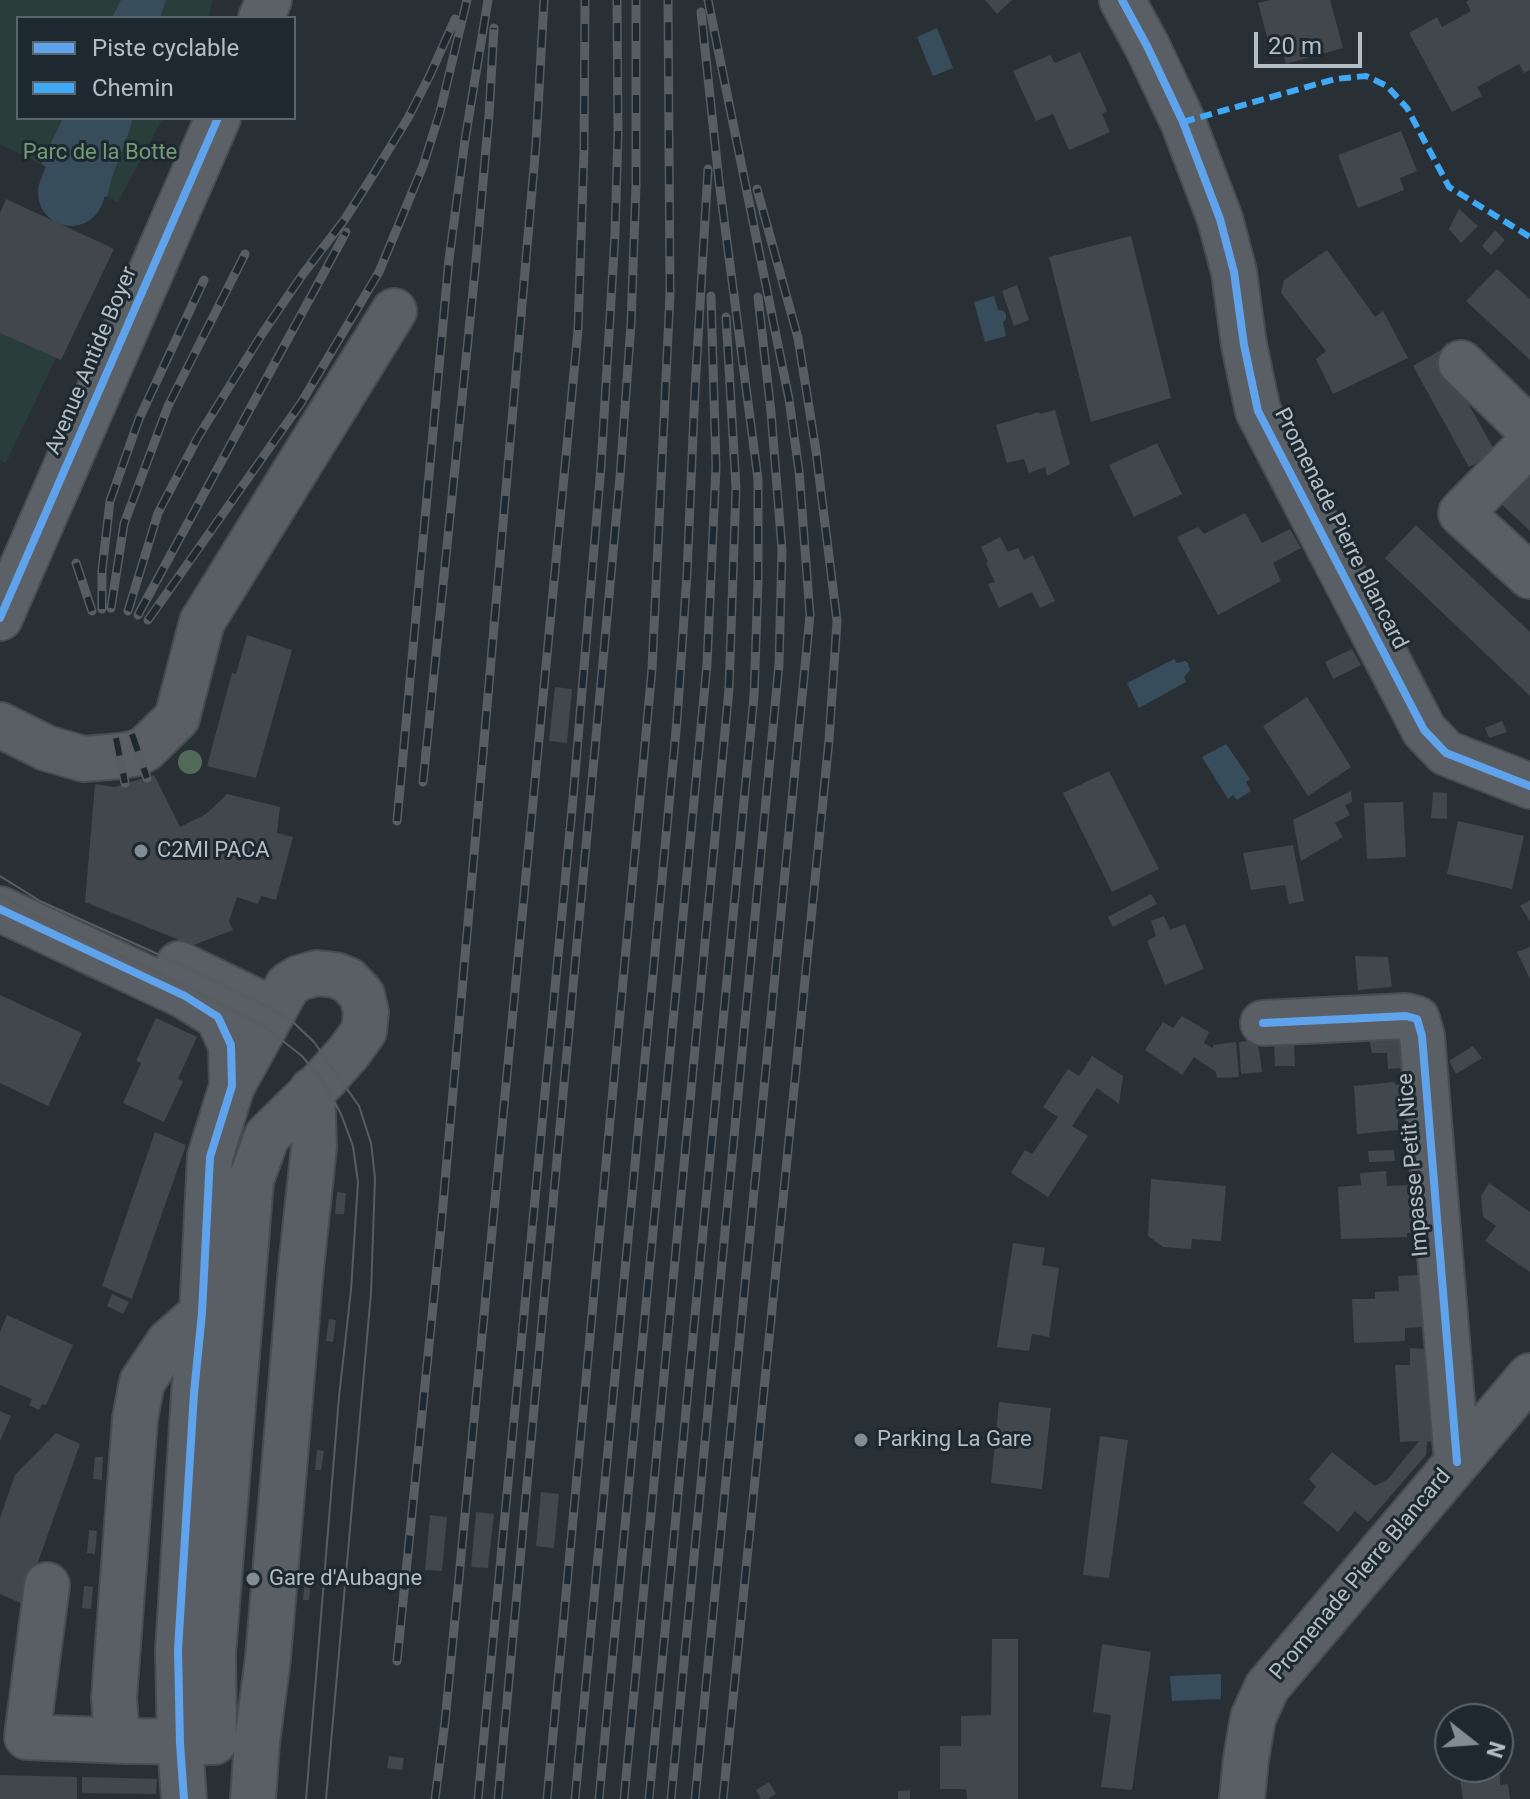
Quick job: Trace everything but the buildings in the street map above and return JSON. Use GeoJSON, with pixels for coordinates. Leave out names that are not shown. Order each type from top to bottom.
{"type":"FeatureCollection","features":[{"type":"Feature","properties":{"kind":"main road","name":"Avenue Antide Boyer"},"geometry":{"type":"LineString","coordinates":[[0,618],[217,120]]}},
{"type":"Feature","properties":{"kind":"street","name":"Promenade Pierre Blancard"},"geometry":{"type":"LineString","coordinates":[[1122,0],[1183,122],[1220,219],[1234,272],[1244,345],[1258,411],[1265,425],[1424,730],[1446,753],[1529,783]]}},
{"type":"Feature","properties":{"kind":"street"},"geometry":{"type":"LineString","coordinates":[[0,725],[46,748],[84,759],[138,753],[177,718],[202,622],[394,311]]}},
{"type":"Feature","properties":{"kind":"street"},"geometry":{"type":"LineString","coordinates":[[1461,363],[1530,430]]}},
{"type":"Feature","properties":{"kind":"street"},"geometry":{"type":"LineString","coordinates":[[1530,443],[1461,513],[1530,576]]}},
{"type":"Feature","properties":{"kind":"street"},"geometry":{"type":"LineString","coordinates":[[0,876],[40,901],[274,1010]]}},
{"type":"Feature","properties":{"kind":"street"},"geometry":{"type":"LineString","coordinates":[[0,909],[185,996],[218,1017],[231,1045],[232,1086]]}},
{"type":"Feature","properties":{"kind":"street"},"geometry":{"type":"LineString","coordinates":[[217,1742],[213,1653],[251,1180],[267,1136],[349,1052],[364,1031],[366,1012],[362,995],[348,980],[335,975],[317,973],[288,985],[232,1086],[210,1157],[178,1650],[217,1742],[253,1799]]}},
{"type":"Feature","properties":{"kind":"street","name":"Impasse Petit Nice"},"geometry":{"type":"LineString","coordinates":[[1263,1023],[1406,1016],[1417,1019],[1422,1036],[1457,1462]]}},
{"type":"Feature","properties":{"kind":"street"},"geometry":{"type":"LineString","coordinates":[[184,1799],[268,1658],[314,1147],[312,1090]]}},
{"type":"Feature","properties":{"kind":"street"},"geometry":{"type":"LineString","coordinates":[[126,1741],[116,1726],[114,1698],[135,1419],[142,1382],[169,1342],[202,1313]]}},
{"type":"Feature","properties":{"kind":"street","name":"Promenade Pierre Blancard"},"geometry":{"type":"LineString","coordinates":[[1242,1799],[1253,1718],[1267,1687],[1530,1376]]}},
{"type":"Feature","properties":{"kind":"street"},"geometry":{"type":"LineString","coordinates":[[47,1585],[27,1737],[217,1742]]}},
{"type":"Feature","properties":{"kind":"green space","name":"Parc de la Botte"},"geometry":{"type":"Polygon","coordinates":[[[0,0],[212,0],[209,16],[16,16],[16,120],[162,120],[118,202],[0,144],[0,0]]]}},
{"type":"Feature","properties":{"kind":"green space"},"geometry":{"type":"Polygon","coordinates":[[[12,202],[109,246],[6,463],[0,460],[0,227],[12,202]]]}},
{"type":"Feature","properties":{"kind":"water"},"geometry":{"type":"Polygon","coordinates":[[[121,0],[166,0],[161,16],[113,16],[121,0]]]}},
{"type":"Feature","properties":{"kind":"water"},"geometry":{"type":"Polygon","coordinates":[[[937,28],[953,68],[933,76],[917,37],[937,28]]]}},
{"type":"Feature","properties":{"kind":"water"},"geometry":{"type":"Polygon","coordinates":[[[62,120],[126,120],[107,197],[41,164],[62,120]]]}},
{"type":"Feature","properties":{"kind":"water"},"geometry":{"type":"Polygon","coordinates":[[[994,296],[998,310],[1006,314],[1003,322],[1006,336],[985,342],[974,302],[994,296]]]}},
{"type":"Feature","properties":{"kind":"water"},"geometry":{"type":"Polygon","coordinates":[[[1174,659],[1177,663],[1188,663],[1190,670],[1184,677],[1186,682],[1139,708],[1127,683],[1174,659]]]}},
{"type":"Feature","properties":{"kind":"water"},"geometry":{"type":"Polygon","coordinates":[[[1226,744],[1250,779],[1246,782],[1251,791],[1237,800],[1233,795],[1228,799],[1202,757],[1226,744]]]}},
{"type":"Feature","properties":{"kind":"water"},"geometry":{"type":"Polygon","coordinates":[[[1221,1674],[1221,1699],[1172,1701],[1170,1676],[1221,1674]]]}},
{"type":"Feature","properties":{"kind":"waterway"},"geometry":{"type":"LineString","coordinates":[[71,193],[98,120]]}},
{"type":"Feature","properties":{"kind":"tram line"},"geometry":{"type":"LineString","coordinates":[[0,876],[40,901],[193,970],[293,1022],[314,1042],[359,1106],[371,1143],[375,1178],[371,1293],[326,1799]]}},
{"type":"Feature","properties":{"kind":"tram line"},"geometry":{"type":"LineString","coordinates":[[0,894],[31,913],[265,1027],[302,1056],[323,1081],[341,1114],[353,1146],[358,1182],[351,1290],[339,1397],[306,1799]]}},
{"type":"Feature","properties":{"kind":"railway"},"geometry":{"type":"LineString","coordinates":[[148,620],[301,403],[379,272],[423,166],[440,112],[467,0]]}},
{"type":"Feature","properties":{"kind":"railway"},"geometry":{"type":"LineString","coordinates":[[397,821],[449,259],[488,0]]}},
{"type":"Feature","properties":{"kind":"railway"},"geometry":{"type":"LineString","coordinates":[[397,1661],[441,1227],[481,776],[536,144],[544,0]]}},
{"type":"Feature","properties":{"kind":"railway"},"geometry":{"type":"LineString","coordinates":[[435,1799],[445,1722],[578,330],[585,0]]}},
{"type":"Feature","properties":{"kind":"railway"},"geometry":{"type":"LineString","coordinates":[[478,1799],[573,798],[601,466],[615,234],[617,0]]}},
{"type":"Feature","properties":{"kind":"railway"},"geometry":{"type":"LineString","coordinates":[[498,1799],[620,477],[631,324],[636,185],[636,0]]}},
{"type":"Feature","properties":{"kind":"railway"},"geometry":{"type":"LineString","coordinates":[[547,1799],[652,669],[670,294],[668,0]]}},
{"type":"Feature","properties":{"kind":"railway"},"geometry":{"type":"LineString","coordinates":[[695,1799],[810,615],[799,471],[789,399],[708,0]]}},
{"type":"Feature","properties":{"kind":"railway"},"geometry":{"type":"LineString","coordinates":[[649,1799],[754,696],[758,582],[758,479],[719,181],[701,12]]}},
{"type":"Feature","properties":{"kind":"railway"},"geometry":{"type":"LineString","coordinates":[[128,611],[158,513],[198,437],[262,334],[375,172],[408,118],[455,19]]}},
{"type":"Feature","properties":{"kind":"railway"},"geometry":{"type":"LineString","coordinates":[[423,782],[475,271],[494,28]]}},
{"type":"Feature","properties":{"kind":"railway"},"geometry":{"type":"LineString","coordinates":[[575,1799],[677,720],[708,169]]}},
{"type":"Feature","properties":{"kind":"railway"},"geometry":{"type":"LineString","coordinates":[[723,1799],[829,740],[837,621],[816,451],[798,338],[757,189]]}},
{"type":"Feature","properties":{"kind":"railway"},"geometry":{"type":"LineString","coordinates":[[138,615],[346,232]]}},
{"type":"Feature","properties":{"kind":"railway"},"geometry":{"type":"LineString","coordinates":[[111,608],[124,524],[168,406],[245,254]]}},
{"type":"Feature","properties":{"kind":"railway"},"geometry":{"type":"LineString","coordinates":[[102,609],[102,570],[110,501],[139,419],[204,280]]}},
{"type":"Feature","properties":{"kind":"railway"},"geometry":{"type":"LineString","coordinates":[[599,1799],[707,664],[716,467],[711,296]]}},
{"type":"Feature","properties":{"kind":"railway"},"geometry":{"type":"LineString","coordinates":[[671,1799],[779,664],[782,550],[758,297]]}},
{"type":"Feature","properties":{"kind":"railway"},"geometry":{"type":"LineString","coordinates":[[624,1799],[729,689],[736,488],[726,317]]}},
{"type":"Feature","properties":{"kind":"railway"},"geometry":{"type":"LineString","coordinates":[[76,563],[92,611]]}},
{"type":"Feature","properties":{"kind":"railway"},"geometry":{"type":"LineString","coordinates":[[132,734],[147,778]]}},
{"type":"Feature","properties":{"kind":"railway"},"geometry":{"type":"LineString","coordinates":[[116,738],[125,783]]}},
{"type":"Feature","properties":{"kind":"marked path"},"geometry":{"type":"LineString","coordinates":[[1183,122],[1335,79],[1366,76],[1387,86],[1407,108],[1449,187],[1530,237]]}},
{"type":"Feature","properties":{"kind":"cycle path"},"geometry":{"type":"LineString","coordinates":[[1122,0],[1183,122],[1220,219],[1234,272],[1244,345],[1258,411],[1424,730],[1446,753],[1530,786]]}},
{"type":"Feature","properties":{"kind":"cycle path"},"geometry":{"type":"LineString","coordinates":[[0,618],[217,120]]}},
{"type":"Feature","properties":{"kind":"cycle path"},"geometry":{"type":"LineString","coordinates":[[0,909],[185,996],[218,1017],[231,1045],[232,1086],[210,1157],[202,1313],[194,1393],[178,1650],[184,1799]]}},
{"type":"Feature","properties":{"kind":"cycle path"},"geometry":{"type":"LineString","coordinates":[[1263,1023],[1406,1016],[1417,1019],[1422,1036],[1457,1462]]}},
{"type":"Feature","properties":{"kind":"place","name":"C2MI PACA"},"geometry":{"type":"Point","coordinates":[141,851]}},
{"type":"Feature","properties":{"kind":"place","name":"Parking La Gare"},"geometry":{"type":"Point","coordinates":[861,1440]}},
{"type":"Feature","properties":{"kind":"place","name":"Gare d'Aubagne"},"geometry":{"type":"Point","coordinates":[253,1579]}}]}
